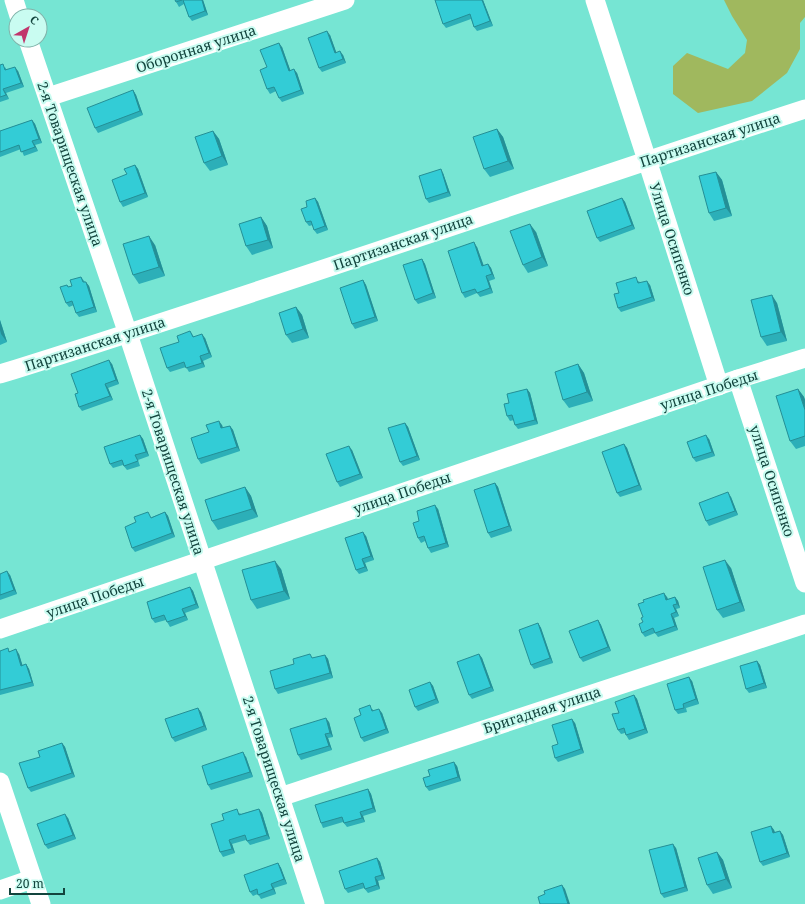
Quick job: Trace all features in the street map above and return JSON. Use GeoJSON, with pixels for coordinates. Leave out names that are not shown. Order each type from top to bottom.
{"type":"FeatureCollection","features":[{"type":"Feature","properties":{"kind":"street","name":"Оборонная улица"},"geometry":{"type":"LineString","coordinates":[[48,97],[345,0]]}},
{"type":"Feature","properties":{"kind":"street","name":"Улица Осипенко"},"geometry":{"type":"LineString","coordinates":[[595,0],[719,386]]}},
{"type":"Feature","properties":{"kind":"street","name":"2-я Товарищеская улица"},"geometry":{"type":"LineString","coordinates":[[31,48],[128,334],[315,904]]}},
{"type":"Feature","properties":{"kind":"street","name":"Партизанская улица"},"geometry":{"type":"LineString","coordinates":[[0,374],[128,334],[647,160],[805,109]]}},
{"type":"Feature","properties":{"kind":"street","name":"улица Победы"},"geometry":{"type":"LineString","coordinates":[[0,629],[738,379],[805,358]]}},
{"type":"Feature","properties":{"kind":"street","name":"улица Осипенко"},"geometry":{"type":"LineString","coordinates":[[738,379],[805,583]]}},
{"type":"Feature","properties":{"kind":"street","name":"Бригадная улица"},"geometry":{"type":"LineString","coordinates":[[280,797],[805,624]]}},
{"type":"Feature","properties":{"kind":"street"},"geometry":{"type":"LineString","coordinates":[[0,782],[41,904]]}},
{"type":"Feature","properties":{"kind":"street"},"geometry":{"type":"LineString","coordinates":[[0,890],[32,879]]}},
{"type":"Feature","properties":{"kind":"green space"},"geometry":{"type":"Polygon","coordinates":[[[724,0],[805,0],[805,17],[800,23],[800,49],[787,73],[752,101],[698,113],[673,94],[673,66],[687,53],[728,69],[745,53],[747,40],[724,0]]]}},
{"type":"Feature","properties":{"kind":"building"},"geometry":{"type":"Polygon","coordinates":[[[183,0],[202,0],[205,11],[189,17],[183,0]]]}},
{"type":"Feature","properties":{"kind":"building"},"geometry":{"type":"Polygon","coordinates":[[[435,0],[482,0],[490,21],[474,27],[470,14],[443,24],[435,0]]]}},
{"type":"Feature","properties":{"kind":"building"},"geometry":{"type":"Polygon","coordinates":[[[327,31],[335,53],[340,51],[343,59],[319,68],[308,38],[327,31]]]}},
{"type":"Feature","properties":{"kind":"building"},"geometry":{"type":"Polygon","coordinates":[[[279,43],[289,71],[294,69],[301,90],[279,98],[274,87],[267,89],[260,70],[267,67],[260,50],[279,43]]]}},
{"type":"Feature","properties":{"kind":"building"},"geometry":{"type":"Polygon","coordinates":[[[3,64],[5,70],[15,67],[21,83],[3,89],[6,95],[0,97],[0,65],[3,64]]]}},
{"type":"Feature","properties":{"kind":"building"},"geometry":{"type":"Polygon","coordinates":[[[133,90],[140,111],[95,128],[87,108],[133,90]]]}},
{"type":"Feature","properties":{"kind":"building"},"geometry":{"type":"Polygon","coordinates":[[[32,120],[39,139],[32,141],[35,147],[21,152],[19,145],[0,152],[0,131],[32,120]]]}},
{"type":"Feature","properties":{"kind":"building"},"geometry":{"type":"Polygon","coordinates":[[[497,129],[508,161],[484,169],[473,137],[497,129]]]}},
{"type":"Feature","properties":{"kind":"building"},"geometry":{"type":"Polygon","coordinates":[[[213,131],[222,156],[204,163],[195,137],[213,131]]]}},
{"type":"Feature","properties":{"kind":"building"},"geometry":{"type":"Polygon","coordinates":[[[135,165],[145,193],[120,202],[112,180],[127,174],[124,169],[135,165]]]}},
{"type":"Feature","properties":{"kind":"building"},"geometry":{"type":"Polygon","coordinates":[[[441,169],[448,192],[426,199],[419,176],[441,169]]]}},
{"type":"Feature","properties":{"kind":"building"},"geometry":{"type":"Polygon","coordinates":[[[716,172],[726,208],[709,213],[699,176],[716,172]]]}},
{"type":"Feature","properties":{"kind":"building"},"geometry":{"type":"Polygon","coordinates":[[[315,198],[325,226],[314,230],[311,221],[306,222],[301,209],[307,207],[306,201],[315,198]]]}},
{"type":"Feature","properties":{"kind":"building"},"geometry":{"type":"Polygon","coordinates":[[[622,198],[632,225],[597,238],[587,211],[622,198]]]}},
{"type":"Feature","properties":{"kind":"building"},"geometry":{"type":"Polygon","coordinates":[[[261,217],[268,240],[246,246],[239,224],[261,217]]]}},
{"type":"Feature","properties":{"kind":"building"},"geometry":{"type":"Polygon","coordinates":[[[530,224],[542,257],[523,265],[510,231],[530,224]]]}},
{"type":"Feature","properties":{"kind":"building"},"geometry":{"type":"Polygon","coordinates":[[[149,236],[159,267],[133,275],[123,244],[149,236]]]}},
{"type":"Feature","properties":{"kind":"building"},"geometry":{"type":"Polygon","coordinates":[[[474,242],[482,266],[488,264],[492,274],[486,276],[490,288],[477,293],[475,289],[462,293],[448,251],[474,242]]]}},
{"type":"Feature","properties":{"kind":"building"},"geometry":{"type":"Polygon","coordinates":[[[422,259],[433,293],[415,300],[403,265],[422,259]]]}},
{"type":"Feature","properties":{"kind":"building"},"geometry":{"type":"Polygon","coordinates":[[[81,277],[83,282],[86,282],[94,307],[76,313],[72,301],[66,303],[60,287],[67,285],[68,287],[72,286],[70,280],[81,277]]]}},
{"type":"Feature","properties":{"kind":"building"},"geometry":{"type":"Polygon","coordinates":[[[636,277],[638,283],[647,281],[652,297],[618,308],[614,294],[619,293],[616,283],[636,277]]]}},
{"type":"Feature","properties":{"kind":"building"},"geometry":{"type":"Polygon","coordinates":[[[363,280],[375,317],[352,324],[340,288],[363,280]]]}},
{"type":"Feature","properties":{"kind":"building"},"geometry":{"type":"Polygon","coordinates":[[[772,295],[781,332],[761,337],[751,300],[772,295]]]}},
{"type":"Feature","properties":{"kind":"building"},"geometry":{"type":"Polygon","coordinates":[[[296,307],[303,329],[286,335],[279,313],[296,307]]]}},
{"type":"Feature","properties":{"kind":"building"},"geometry":{"type":"Polygon","coordinates":[[[190,331],[193,337],[202,334],[209,353],[200,356],[202,363],[186,368],[184,362],[167,368],[160,348],[179,342],[177,336],[190,331]]]}},
{"type":"Feature","properties":{"kind":"building"},"geometry":{"type":"Polygon","coordinates":[[[109,360],[116,380],[105,384],[110,396],[79,407],[75,394],[78,393],[71,374],[109,360]]]}},
{"type":"Feature","properties":{"kind":"building"},"geometry":{"type":"Polygon","coordinates":[[[578,364],[587,392],[563,400],[555,372],[578,364]]]}},
{"type":"Feature","properties":{"kind":"building"},"geometry":{"type":"Polygon","coordinates":[[[527,389],[535,420],[515,425],[512,415],[507,416],[504,404],[509,403],[507,394],[527,389]]]}},
{"type":"Feature","properties":{"kind":"building"},"geometry":{"type":"Polygon","coordinates":[[[798,389],[805,410],[805,436],[790,441],[776,396],[798,389]]]}},
{"type":"Feature","properties":{"kind":"building"},"geometry":{"type":"Polygon","coordinates":[[[219,421],[221,428],[230,426],[237,447],[198,459],[191,438],[209,432],[206,425],[219,421]]]}},
{"type":"Feature","properties":{"kind":"building"},"geometry":{"type":"Polygon","coordinates":[[[405,423],[417,456],[400,462],[388,428],[405,423]]]}},
{"type":"Feature","properties":{"kind":"building"},"geometry":{"type":"Polygon","coordinates":[[[140,435],[146,452],[135,455],[138,461],[124,466],[122,460],[110,464],[104,447],[140,435]]]}},
{"type":"Feature","properties":{"kind":"building"},"geometry":{"type":"Polygon","coordinates":[[[706,435],[712,452],[693,458],[687,442],[706,435]]]}},
{"type":"Feature","properties":{"kind":"building"},"geometry":{"type":"Polygon","coordinates":[[[624,444],[639,485],[617,493],[602,452],[624,444]]]}},
{"type":"Feature","properties":{"kind":"building"},"geometry":{"type":"Polygon","coordinates":[[[349,446],[360,474],[337,482],[326,454],[349,446]]]}},
{"type":"Feature","properties":{"kind":"building"},"geometry":{"type":"Polygon","coordinates":[[[495,483],[509,526],[488,533],[474,490],[495,483]]]}},
{"type":"Feature","properties":{"kind":"building"},"geometry":{"type":"Polygon","coordinates":[[[245,487],[252,509],[212,521],[205,500],[245,487]]]}},
{"type":"Feature","properties":{"kind":"building"},"geometry":{"type":"Polygon","coordinates":[[[728,492],[735,511],[706,521],[699,503],[728,492]]]}},
{"type":"Feature","properties":{"kind":"building"},"geometry":{"type":"Polygon","coordinates":[[[435,505],[446,543],[428,548],[424,536],[418,538],[413,523],[419,521],[417,511],[435,505]]]}},
{"type":"Feature","properties":{"kind":"building"},"geometry":{"type":"Polygon","coordinates":[[[148,512],[151,518],[165,512],[172,533],[132,548],[125,527],[136,522],[134,517],[148,512]]]}},
{"type":"Feature","properties":{"kind":"building"},"geometry":{"type":"Polygon","coordinates":[[[363,532],[371,556],[362,559],[365,567],[356,570],[345,538],[363,532]]]}},
{"type":"Feature","properties":{"kind":"building"},"geometry":{"type":"Polygon","coordinates":[[[725,560],[740,602],[717,610],[703,567],[725,560]]]}},
{"type":"Feature","properties":{"kind":"building"},"geometry":{"type":"Polygon","coordinates":[[[275,561],[284,591],[251,600],[242,570],[275,561]]]}},
{"type":"Feature","properties":{"kind":"building"},"geometry":{"type":"Polygon","coordinates":[[[7,571],[14,590],[0,595],[0,574],[7,571]]]}},
{"type":"Feature","properties":{"kind":"building"},"geometry":{"type":"Polygon","coordinates":[[[190,587],[196,604],[182,609],[185,616],[167,622],[164,615],[152,619],[147,602],[190,587]]]}},
{"type":"Feature","properties":{"kind":"building"},"geometry":{"type":"Polygon","coordinates":[[[664,593],[666,600],[675,597],[677,604],[673,605],[676,612],[671,614],[675,626],[655,633],[653,628],[642,633],[639,624],[643,622],[641,618],[643,617],[638,604],[644,602],[643,600],[664,593]]]}},
{"type":"Feature","properties":{"kind":"building"},"geometry":{"type":"Polygon","coordinates":[[[598,620],[608,647],[580,658],[569,631],[598,620]]]}},
{"type":"Feature","properties":{"kind":"building"},"geometry":{"type":"Polygon","coordinates":[[[538,623],[550,658],[531,665],[519,630],[538,623]]]}},
{"type":"Feature","properties":{"kind":"building"},"geometry":{"type":"Polygon","coordinates":[[[8,648],[9,652],[16,649],[21,666],[26,664],[32,682],[0,690],[0,651],[8,648]]]}},
{"type":"Feature","properties":{"kind":"building"},"geometry":{"type":"Polygon","coordinates":[[[310,654],[312,658],[325,655],[330,673],[275,689],[270,671],[294,664],[293,659],[310,654]]]}},
{"type":"Feature","properties":{"kind":"building"},"geometry":{"type":"Polygon","coordinates":[[[479,654],[491,687],[469,695],[457,662],[479,654]]]}},
{"type":"Feature","properties":{"kind":"building"},"geometry":{"type":"Polygon","coordinates":[[[757,661],[764,683],[746,689],[740,666],[757,661]]]}},
{"type":"Feature","properties":{"kind":"building"},"geometry":{"type":"Polygon","coordinates":[[[689,677],[696,699],[683,704],[684,708],[675,710],[667,684],[689,677]]]}},
{"type":"Feature","properties":{"kind":"building"},"geometry":{"type":"Polygon","coordinates":[[[430,682],[436,699],[415,707],[409,690],[430,682]]]}},
{"type":"Feature","properties":{"kind":"building"},"geometry":{"type":"Polygon","coordinates":[[[634,695],[645,729],[626,735],[624,728],[618,730],[612,714],[619,713],[615,702],[634,695]]]}},
{"type":"Feature","properties":{"kind":"building"},"geometry":{"type":"Polygon","coordinates":[[[370,705],[372,711],[379,709],[386,729],[361,738],[354,718],[361,715],[359,709],[370,705]]]}},
{"type":"Feature","properties":{"kind":"building"},"geometry":{"type":"Polygon","coordinates":[[[198,708],[204,726],[172,738],[165,719],[198,708]]]}},
{"type":"Feature","properties":{"kind":"building"},"geometry":{"type":"Polygon","coordinates":[[[326,718],[330,733],[325,734],[329,746],[298,755],[290,729],[326,718]]]}},
{"type":"Feature","properties":{"kind":"building"},"geometry":{"type":"Polygon","coordinates":[[[572,719],[581,749],[555,758],[552,746],[558,744],[552,725],[572,719]]]}},
{"type":"Feature","properties":{"kind":"building"},"geometry":{"type":"Polygon","coordinates":[[[62,743],[72,773],[28,788],[19,763],[40,757],[38,751],[62,743]]]}},
{"type":"Feature","properties":{"kind":"building"},"geometry":{"type":"Polygon","coordinates":[[[243,752],[250,772],[208,785],[202,766],[243,752]]]}},
{"type":"Feature","properties":{"kind":"building"},"geometry":{"type":"Polygon","coordinates":[[[454,762],[458,777],[426,787],[423,778],[430,776],[428,770],[454,762]]]}},
{"type":"Feature","properties":{"kind":"building"},"geometry":{"type":"Polygon","coordinates":[[[368,789],[373,808],[360,812],[362,818],[344,823],[342,817],[321,823],[315,805],[368,789]]]}},
{"type":"Feature","properties":{"kind":"building"},"geometry":{"type":"Polygon","coordinates":[[[237,809],[239,815],[259,809],[267,835],[247,841],[245,835],[229,840],[232,849],[220,852],[211,824],[224,820],[222,814],[237,809]]]}},
{"type":"Feature","properties":{"kind":"building"},"geometry":{"type":"Polygon","coordinates":[[[65,814],[73,835],[45,845],[37,824],[65,814]]]}},
{"type":"Feature","properties":{"kind":"building"},"geometry":{"type":"Polygon","coordinates":[[[771,826],[773,833],[780,831],[787,853],[760,862],[751,832],[771,826]]]}},
{"type":"Feature","properties":{"kind":"building"},"geometry":{"type":"Polygon","coordinates":[[[673,844],[685,887],[661,894],[649,850],[673,844]]]}},
{"type":"Feature","properties":{"kind":"building"},"geometry":{"type":"Polygon","coordinates":[[[717,852],[726,879],[707,885],[698,858],[717,852]]]}},
{"type":"Feature","properties":{"kind":"building"},"geometry":{"type":"Polygon","coordinates":[[[377,858],[382,875],[375,877],[377,885],[365,889],[363,883],[345,889],[339,871],[377,858]]]}},
{"type":"Feature","properties":{"kind":"building"},"geometry":{"type":"Polygon","coordinates":[[[278,863],[284,879],[271,884],[273,889],[258,895],[257,889],[250,892],[244,875],[278,863]]]}},
{"type":"Feature","properties":{"kind":"building"},"geometry":{"type":"Polygon","coordinates":[[[562,885],[568,904],[540,904],[538,897],[545,894],[544,891],[562,885]]]}}]}
